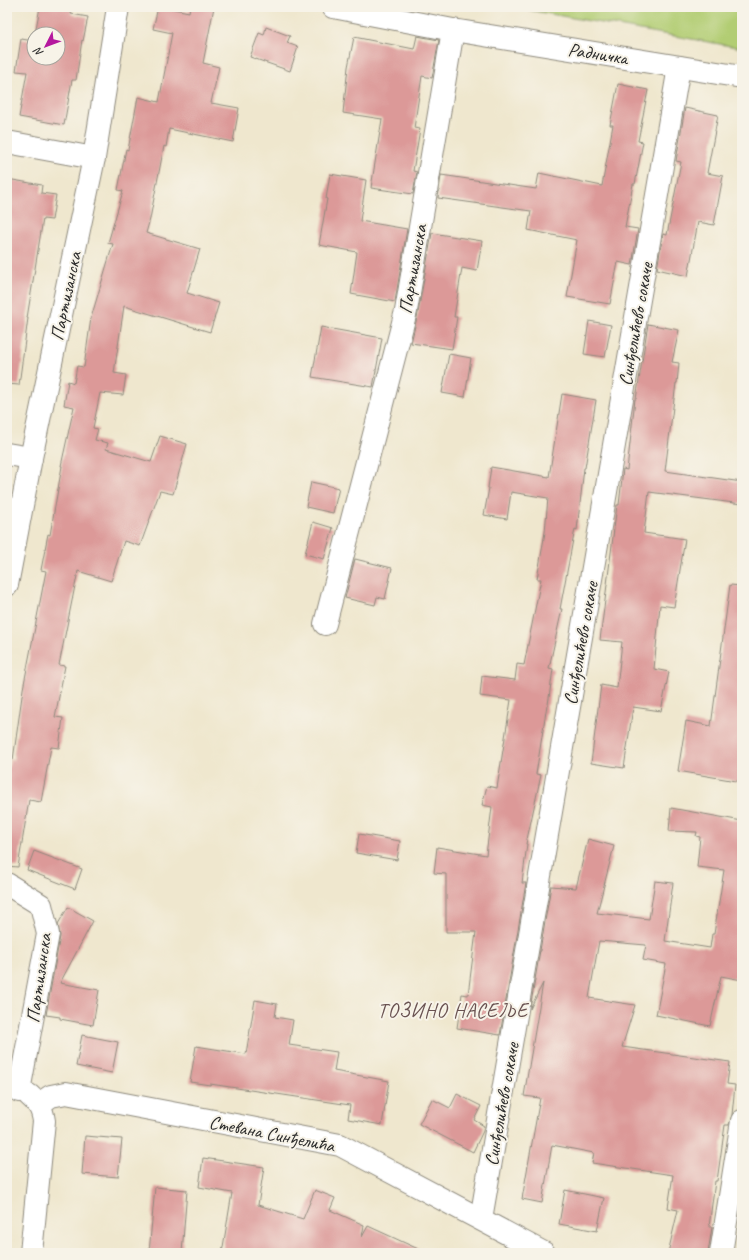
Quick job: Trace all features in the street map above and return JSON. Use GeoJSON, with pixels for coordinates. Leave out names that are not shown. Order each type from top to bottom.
{"type":"FeatureCollection","features":[{"type":"Feature","properties":{"kind":"street","name":"Партизанска"},"geometry":{"type":"LineString","coordinates":[[7,585],[31,458],[94,158],[118,7]]}},
{"type":"Feature","properties":{"kind":"street"},"geometry":{"type":"LineString","coordinates":[[333,7],[453,30]]}},
{"type":"Feature","properties":{"kind":"street","name":"Партизанска"},"geometry":{"type":"LineString","coordinates":[[325,624],[406,311],[453,30]]}},
{"type":"Feature","properties":{"kind":"street","name":"Радничка"},"geometry":{"type":"LineString","coordinates":[[453,30],[742,76]]}},
{"type":"Feature","properties":{"kind":"street","name":"Синђелићево сокаче"},"geometry":{"type":"LineString","coordinates":[[481,1219],[679,67]]}},
{"type":"Feature","properties":{"kind":"street"},"geometry":{"type":"LineString","coordinates":[[7,142],[94,158]]}},
{"type":"Feature","properties":{"kind":"street"},"geometry":{"type":"LineString","coordinates":[[7,454],[31,458]]}},
{"type":"Feature","properties":{"kind":"street","name":"Партизанска"},"geometry":{"type":"LineString","coordinates":[[7,884],[41,905],[48,934],[13,1090]]}},
{"type":"Feature","properties":{"kind":"street"},"geometry":{"type":"LineString","coordinates":[[13,1090],[29,1094],[39,1104],[44,1121],[31,1253]]}},
{"type":"Feature","properties":{"kind":"street","name":"Стевана Синђелића"},"geometry":{"type":"LineString","coordinates":[[39,1104],[51,1096],[66,1093],[340,1145],[544,1253]]}},
{"type":"Feature","properties":{"kind":"street"},"geometry":{"type":"LineString","coordinates":[[721,1253],[742,1121]]}},
{"type":"Feature","properties":{"kind":"green space"},"geometry":{"type":"Polygon","coordinates":[[[511,7],[742,7],[742,48],[511,7]]]}},
{"type":"Feature","properties":{"kind":"building"},"geometry":{"type":"Polygon","coordinates":[[[40,7],[72,7],[71,14],[88,17],[83,41],[82,40],[76,80],[72,80],[64,125],[19,117],[27,72],[16,71],[21,39],[26,40],[26,66],[66,66],[66,26],[36,26],[40,7]]]}},
{"type":"Feature","properties":{"kind":"building"},"geometry":{"type":"Polygon","coordinates":[[[158,7],[189,12],[190,7],[214,7],[203,63],[219,67],[211,103],[239,108],[233,142],[169,129],[166,147],[164,146],[146,233],[200,249],[187,293],[219,303],[210,332],[124,306],[114,373],[126,375],[123,395],[100,393],[93,428],[98,429],[95,440],[108,443],[106,449],[151,462],[160,436],[187,444],[173,494],[160,491],[140,546],[124,541],[111,581],[78,571],[59,665],[65,666],[55,717],[63,718],[59,748],[51,747],[41,802],[29,800],[18,867],[7,866],[7,775],[10,759],[13,760],[23,689],[46,571],[41,570],[48,534],[50,535],[61,466],[74,407],[64,405],[68,381],[74,383],[77,366],[84,367],[91,318],[113,244],[108,243],[123,191],[118,190],[126,149],[128,150],[138,97],[159,102],[172,33],[153,29],[158,7]]]}},
{"type":"Feature","properties":{"kind":"building"},"geometry":{"type":"Polygon","coordinates":[[[266,27],[290,36],[287,43],[298,47],[290,71],[250,57],[259,33],[264,35],[266,27]]]}},
{"type":"Feature","properties":{"kind":"building"},"geometry":{"type":"Polygon","coordinates":[[[417,36],[439,40],[432,78],[422,76],[414,128],[420,129],[413,171],[417,172],[413,194],[371,188],[382,119],[343,113],[348,67],[354,37],[414,49],[417,36]]]}},
{"type":"Feature","properties":{"kind":"building"},"geometry":{"type":"Polygon","coordinates":[[[618,84],[648,90],[638,141],[643,142],[625,227],[638,229],[632,265],[618,262],[610,304],[567,297],[577,240],[528,230],[531,211],[438,198],[441,175],[536,189],[539,173],[602,186],[613,125],[610,125],[618,84]]]}},
{"type":"Feature","properties":{"kind":"building"},"geometry":{"type":"Polygon","coordinates":[[[685,108],[718,115],[707,173],[723,176],[714,225],[698,222],[688,276],[657,269],[663,234],[667,235],[681,162],[676,161],[685,108]]]}},
{"type":"Feature","properties":{"kind":"building"},"geometry":{"type":"Polygon","coordinates":[[[330,174],[366,180],[360,221],[407,229],[395,302],[351,294],[357,252],[319,245],[330,174]]]}},
{"type":"Feature","properties":{"kind":"building"},"geometry":{"type":"Polygon","coordinates":[[[7,179],[42,185],[41,193],[56,195],[52,220],[43,219],[27,318],[19,385],[7,384],[7,179]]]}},
{"type":"Feature","properties":{"kind":"building"},"geometry":{"type":"Polygon","coordinates":[[[432,233],[482,241],[477,271],[462,268],[454,317],[457,317],[452,349],[411,343],[418,313],[432,233]]]}},
{"type":"Feature","properties":{"kind":"building"},"geometry":{"type":"Polygon","coordinates":[[[589,321],[611,325],[605,357],[584,354],[589,321]]]}},
{"type":"Feature","properties":{"kind":"building"},"geometry":{"type":"Polygon","coordinates":[[[648,324],[679,330],[672,362],[679,363],[665,471],[742,482],[742,504],[649,492],[644,533],[685,539],[674,607],[660,605],[654,669],[669,672],[661,711],[633,707],[624,768],[591,763],[601,685],[617,688],[622,642],[600,640],[617,505],[619,505],[623,469],[627,470],[635,399],[648,324]]]}},
{"type":"Feature","properties":{"kind":"building"},"geometry":{"type":"Polygon","coordinates":[[[321,327],[382,338],[373,387],[312,377],[321,327]]]}},
{"type":"Feature","properties":{"kind":"building"},"geometry":{"type":"Polygon","coordinates":[[[449,354],[471,358],[465,397],[442,393],[449,354]]]}},
{"type":"Feature","properties":{"kind":"building"},"geometry":{"type":"Polygon","coordinates":[[[562,394],[596,400],[584,468],[577,530],[575,529],[560,609],[562,609],[549,668],[553,669],[536,774],[541,775],[526,844],[522,883],[526,883],[500,1035],[457,1028],[462,994],[468,995],[476,932],[446,932],[446,874],[434,873],[437,847],[486,855],[492,807],[482,805],[487,786],[497,788],[511,700],[480,696],[482,676],[515,680],[517,664],[524,665],[541,579],[537,579],[545,532],[548,498],[511,492],[507,519],[484,515],[491,467],[549,477],[562,394]]]}},
{"type":"Feature","properties":{"kind":"building"},"geometry":{"type":"Polygon","coordinates":[[[311,482],[339,488],[333,513],[306,507],[311,482]]]}},
{"type":"Feature","properties":{"kind":"building"},"geometry":{"type":"Polygon","coordinates":[[[313,522],[333,528],[324,559],[305,554],[313,522]]]}},
{"type":"Feature","properties":{"kind":"building"},"geometry":{"type":"Polygon","coordinates":[[[355,559],[392,568],[385,599],[377,597],[375,605],[345,598],[355,559]]]}},
{"type":"Feature","properties":{"kind":"building"},"geometry":{"type":"Polygon","coordinates":[[[730,585],[742,586],[742,782],[678,771],[686,721],[711,726],[730,585]]]}},
{"type":"Feature","properties":{"kind":"building"},"geometry":{"type":"Polygon","coordinates":[[[671,808],[742,821],[742,980],[721,976],[710,1026],[656,1015],[666,964],[643,960],[646,945],[599,941],[589,998],[635,1005],[622,1047],[730,1062],[727,1084],[735,1085],[732,1115],[729,1125],[725,1125],[717,1181],[715,1181],[709,1227],[712,1227],[708,1253],[668,1253],[678,1210],[668,1208],[673,1175],[592,1163],[594,1153],[552,1145],[542,1203],[522,1199],[540,1098],[524,1096],[543,983],[530,1009],[551,886],[576,888],[588,839],[614,846],[597,913],[649,919],[655,881],[673,883],[665,941],[710,948],[712,934],[714,934],[724,870],[697,867],[700,837],[696,836],[697,832],[669,831],[671,808]]]}},
{"type":"Feature","properties":{"kind":"building"},"geometry":{"type":"Polygon","coordinates":[[[359,834],[400,841],[397,860],[356,853],[359,834]]]}},
{"type":"Feature","properties":{"kind":"building"},"geometry":{"type":"Polygon","coordinates":[[[34,851],[82,869],[75,889],[27,870],[34,851]]]}},
{"type":"Feature","properties":{"kind":"building"},"geometry":{"type":"Polygon","coordinates":[[[68,907],[93,921],[60,983],[99,990],[93,1025],[46,1015],[60,936],[58,924],[68,907]]]}},
{"type":"Feature","properties":{"kind":"building"},"geometry":{"type":"Polygon","coordinates":[[[255,1000],[277,1004],[275,1017],[293,1020],[289,1045],[337,1052],[334,1071],[389,1081],[382,1125],[348,1119],[350,1105],[190,1082],[196,1046],[246,1054],[255,1000]]]}},
{"type":"Feature","properties":{"kind":"building"},"geometry":{"type":"Polygon","coordinates":[[[82,1035],[118,1042],[112,1073],[76,1066],[82,1035]]]}},
{"type":"Feature","properties":{"kind":"building"},"geometry":{"type":"Polygon","coordinates":[[[457,1094],[481,1106],[474,1120],[484,1126],[473,1152],[419,1124],[432,1099],[450,1108],[457,1094]]]}},
{"type":"Feature","properties":{"kind":"building"},"geometry":{"type":"Polygon","coordinates":[[[85,1136],[122,1139],[118,1177],[82,1174],[85,1136]]]}},
{"type":"Feature","properties":{"kind":"building"},"geometry":{"type":"Polygon","coordinates":[[[203,1158],[264,1167],[258,1205],[303,1219],[315,1190],[335,1198],[330,1210],[364,1225],[362,1237],[368,1226],[427,1253],[222,1253],[232,1193],[199,1187],[203,1158]]]}},
{"type":"Feature","properties":{"kind":"building"},"geometry":{"type":"Polygon","coordinates":[[[155,1187],[187,1190],[182,1253],[149,1253],[155,1187]]]}},
{"type":"Feature","properties":{"kind":"building"},"geometry":{"type":"Polygon","coordinates":[[[565,1190],[604,1198],[597,1231],[559,1224],[565,1190]]]}},
{"type":"Feature","properties":{"kind":"district","name":"ТОЗИНО НАСЕЉЕ"},"geometry":{"type":"Point","coordinates":[453,1010]}}]}
